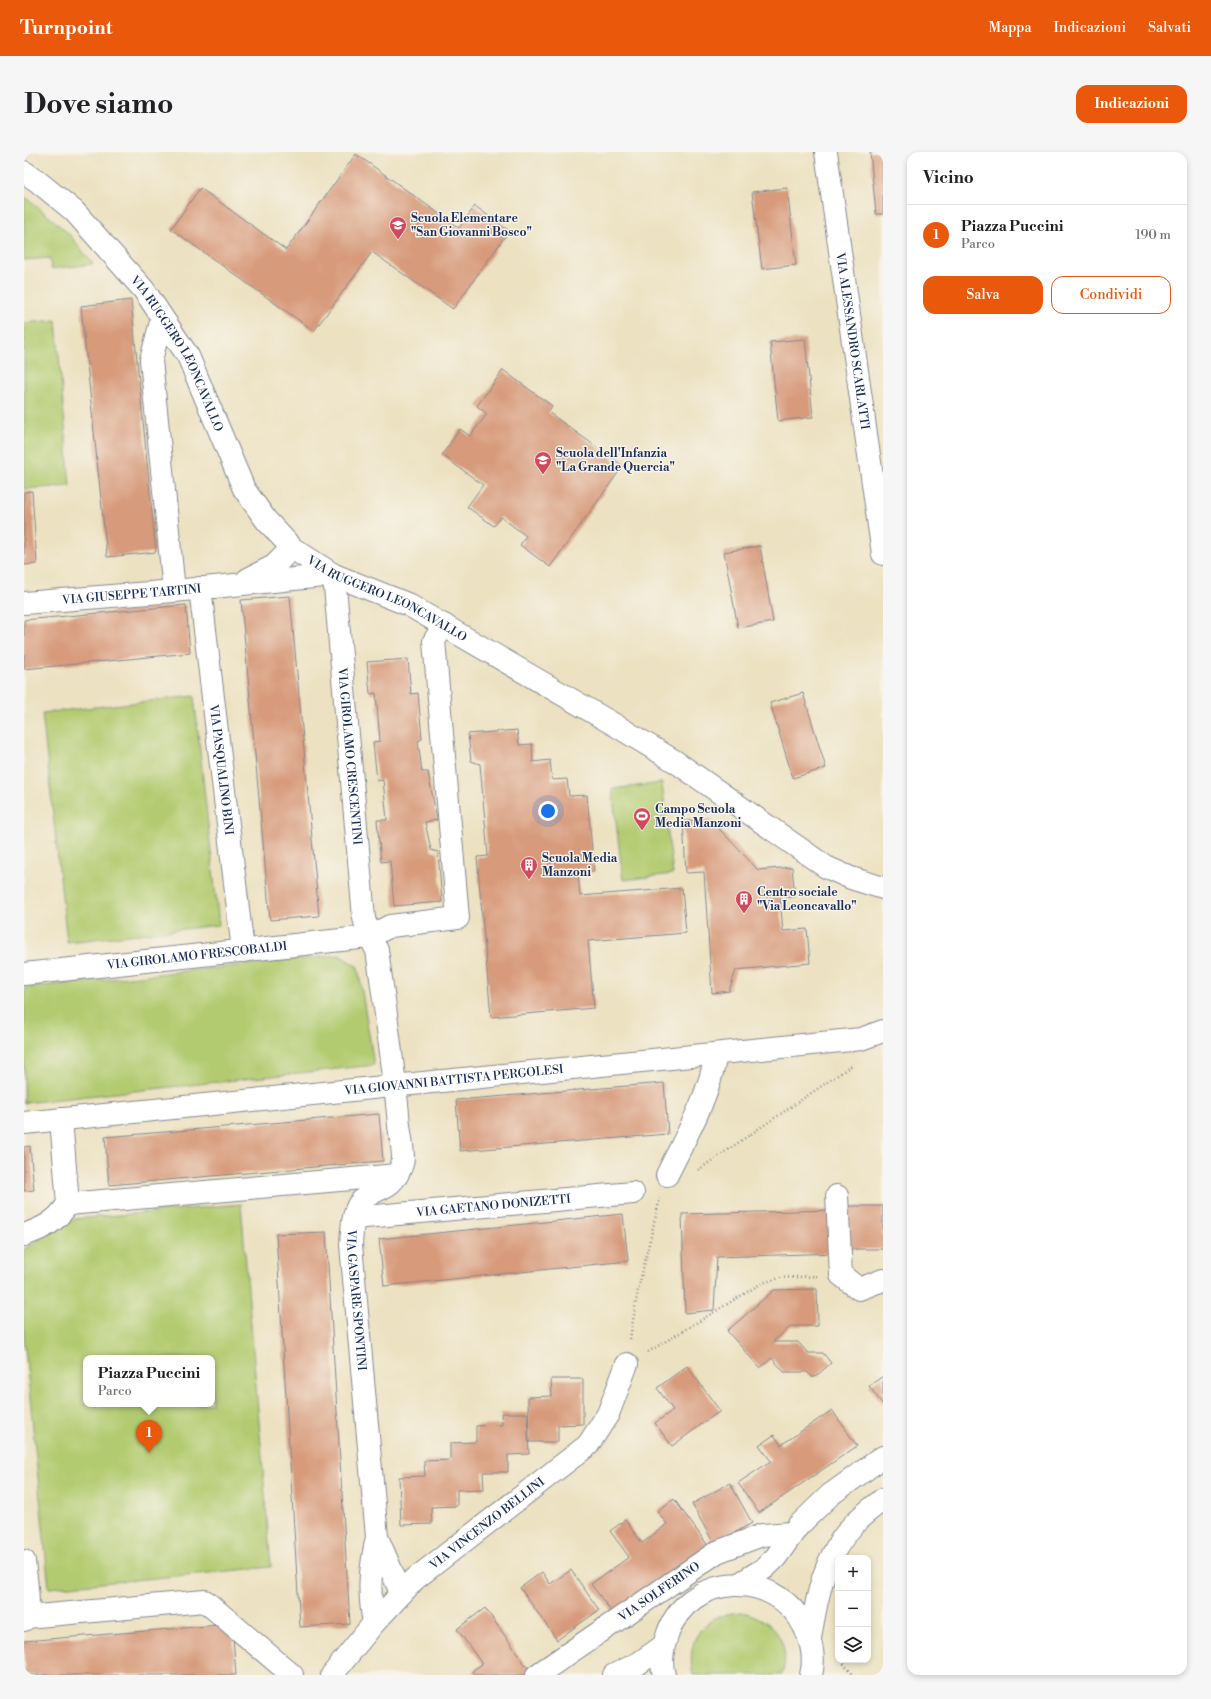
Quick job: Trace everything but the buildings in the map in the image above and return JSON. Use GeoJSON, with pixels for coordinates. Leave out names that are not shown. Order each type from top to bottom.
{"type":"FeatureCollection","features":[{"type":"Feature","properties":{"kind":"street","name":"VIA ALESSANDRO SCARLATTI"},"geometry":{"type":"LineString","coordinates":[[826,152],[883,554]]}},
{"type":"Feature","properties":{"kind":"street","name":"VIA RUGGERO LEONCAVALLO"},"geometry":{"type":"LineString","coordinates":[[24,172],[36,180],[74,212],[144,290],[188,356],[244,489],[266,520],[292,548],[334,575],[407,604],[615,725],[676,762],[826,868],[883,888]]}},
{"type":"Feature","properties":{"kind":"street"},"geometry":{"type":"LineString","coordinates":[[162,318],[151,360],[174,591]]}},
{"type":"Feature","properties":{"kind":"street","name":"VIA GIUSEPPE TARTINI"},"geometry":{"type":"LineString","coordinates":[[238,584],[274,566],[292,548]]}},
{"type":"Feature","properties":{"kind":"street","name":"VIA GIUSEPPE TARTINI"},"geometry":{"type":"LineString","coordinates":[[24,603],[174,591],[334,575]]}},
{"type":"Feature","properties":{"kind":"street","name":"VIA GIROLAMO CRESCENTINI"},"geometry":{"type":"LineString","coordinates":[[334,575],[364,918],[370,937]]}},
{"type":"Feature","properties":{"kind":"street","name":"VIA PASQUALINO BINI"},"geometry":{"type":"LineString","coordinates":[[200,588],[242,951]]}},
{"type":"Feature","properties":{"kind":"street","name":"VIA GIROLAMO FRESCOBALDI"},"geometry":{"type":"LineString","coordinates":[[24,974],[370,937],[390,926],[458,918],[434,641],[444,625]]}},
{"type":"Feature","properties":{"kind":"street"},"geometry":{"type":"LineString","coordinates":[[68,1204],[397,1175],[403,1162],[396,1086],[377,950],[370,937]]}},
{"type":"Feature","properties":{"kind":"street","name":"VIA GIOVANNI BATTISTA PERGOLESI"},"geometry":{"type":"LineString","coordinates":[[24,1123],[861,1039],[883,1031]]}},
{"type":"Feature","properties":{"kind":"street"},"geometry":{"type":"LineString","coordinates":[[664,1185],[694,1121],[712,1077],[716,1054]]}},
{"type":"Feature","properties":{"kind":"street"},"geometry":{"type":"LineString","coordinates":[[24,1235],[40,1229],[59,1217],[68,1204],[61,1119]]}},
{"type":"Feature","properties":{"kind":"street","name":"VIA GASPARE SPONTINI"},"geometry":{"type":"LineString","coordinates":[[374,1624],[370,1603],[370,1569],[377,1537],[351,1245],[354,1218],[359,1204],[371,1193],[388,1186],[397,1175]]}},
{"type":"Feature","properties":{"kind":"street","name":"VIA GAETANO DONIZETTI"},"geometry":{"type":"LineString","coordinates":[[354,1218],[633,1194]]}},
{"type":"Feature","properties":{"kind":"street"},"geometry":{"type":"LineString","coordinates":[[837,1196],[842,1275],[859,1289],[883,1280]]}},
{"type":"Feature","properties":{"kind":"street","name":"VIA VINCENZO BELLINI"},"geometry":{"type":"LineString","coordinates":[[332,1675],[401,1593],[415,1580],[588,1445],[608,1414],[627,1364]]}},
{"type":"Feature","properties":{"kind":"street","name":"VIA SOLFERINO"},"geometry":{"type":"LineString","coordinates":[[740,1584],[765,1568],[776,1557],[792,1533],[830,1495],[883,1457]]}},
{"type":"Feature","properties":{"kind":"street","name":"VIA SOLFERINO"},"geometry":{"type":"LineString","coordinates":[[810,1638],[822,1580],[835,1548],[855,1522],[883,1499]]}},
{"type":"Feature","properties":{"kind":"street","name":"VIA SOLFERINO"},"geometry":{"type":"LineString","coordinates":[[537,1675],[717,1552],[762,1535],[792,1533]]}},
{"type":"Feature","properties":{"kind":"street","name":"VIA GASPARE SPONTINI"},"geometry":{"type":"LineString","coordinates":[[377,1537],[401,1593]]}},
{"type":"Feature","properties":{"kind":"street"},"geometry":{"type":"LineString","coordinates":[[24,1562],[28,1597],[25,1618],[206,1601],[292,1675]]}},
{"type":"Feature","properties":{"kind":"street","name":"VIA SOLFERINO"},"geometry":{"type":"LineString","coordinates":[[664,1675],[663,1646],[671,1623],[683,1608],[698,1595],[716,1587],[740,1584],[763,1588],[784,1600],[800,1617],[810,1638],[815,1673]]}},
{"type":"Feature","properties":{"kind":"street"},"geometry":{"type":"LineString","coordinates":[[614,1675],[639,1663],[663,1646]]}},
{"type":"Feature","properties":{"kind":"path"},"geometry":{"type":"LineString","coordinates":[[693,1173],[854,1063]]}},
{"type":"Feature","properties":{"kind":"path"},"geometry":{"type":"LineString","coordinates":[[627,1364],[638,1290],[664,1185]]}},
{"type":"Feature","properties":{"kind":"path"},"geometry":{"type":"LineString","coordinates":[[627,1364],[762,1283],[780,1278],[842,1275]]}},
{"type":"Feature","properties":{"kind":"path"},"geometry":{"type":"LineString","coordinates":[[844,1663],[854,1675]]}},
{"type":"Feature","properties":{"kind":"green space"},"geometry":{"type":"Polygon","coordinates":[[[24,197],[31,201],[69,234],[93,264],[51,269],[50,258],[24,260],[24,197]]]}},
{"type":"Feature","properties":{"kind":"green space"},"geometry":{"type":"Polygon","coordinates":[[[56,320],[70,486],[24,489],[24,323],[56,320]]]}},
{"type":"Feature","properties":{"kind":"green space"},"geometry":{"type":"Polygon","coordinates":[[[194,696],[219,925],[67,942],[42,713],[194,696]]]}},
{"type":"Feature","properties":{"kind":"green space","name":"Campo Scuola Media Manzoni"},"geometry":{"type":"Polygon","coordinates":[[[662,783],[673,874],[623,880],[612,789],[662,783]]]}},
{"type":"Feature","properties":{"kind":"green space"},"geometry":{"type":"Polygon","coordinates":[[[339,955],[358,967],[374,1065],[24,1103],[24,988],[339,955]]]}},
{"type":"Feature","properties":{"kind":"green space"},"geometry":{"type":"Polygon","coordinates":[[[241,1204],[271,1567],[49,1588],[24,1338],[24,1249],[75,1219],[241,1204]]]}},
{"type":"Feature","properties":{"kind":"green space"},"geometry":{"type":"Polygon","coordinates":[[[742,1612],[763,1620],[771,1626],[777,1634],[782,1642],[784,1652],[782,1675],[693,1675],[691,1662],[692,1650],[695,1639],[700,1630],[717,1617],[742,1612]]]}},
{"type":"Feature","properties":{"kind":"place","name":"Scuola Elementare \"San Giovanni Bosco\""},"geometry":{"type":"Point","coordinates":[398,240]}},
{"type":"Feature","properties":{"kind":"place","name":"Scuola dell'Infanzia \"La Grande Quercia\""},"geometry":{"type":"Point","coordinates":[543,475]}},
{"type":"Feature","properties":{"kind":"place","name":"Campo Scuola Media Manzoni"},"geometry":{"type":"Point","coordinates":[642,831]}},
{"type":"Feature","properties":{"kind":"place","name":"Scuola Media Manzoni"},"geometry":{"type":"Point","coordinates":[529,880]}},
{"type":"Feature","properties":{"kind":"place","name":"Centro sociale \"Via Leoncavallo\""},"geometry":{"type":"Point","coordinates":[744,914]}},
{"type":"Feature","properties":{"kind":"place","name":"Piazza Puccini"},"geometry":{"type":"Point","coordinates":[149,1453]}}]}
